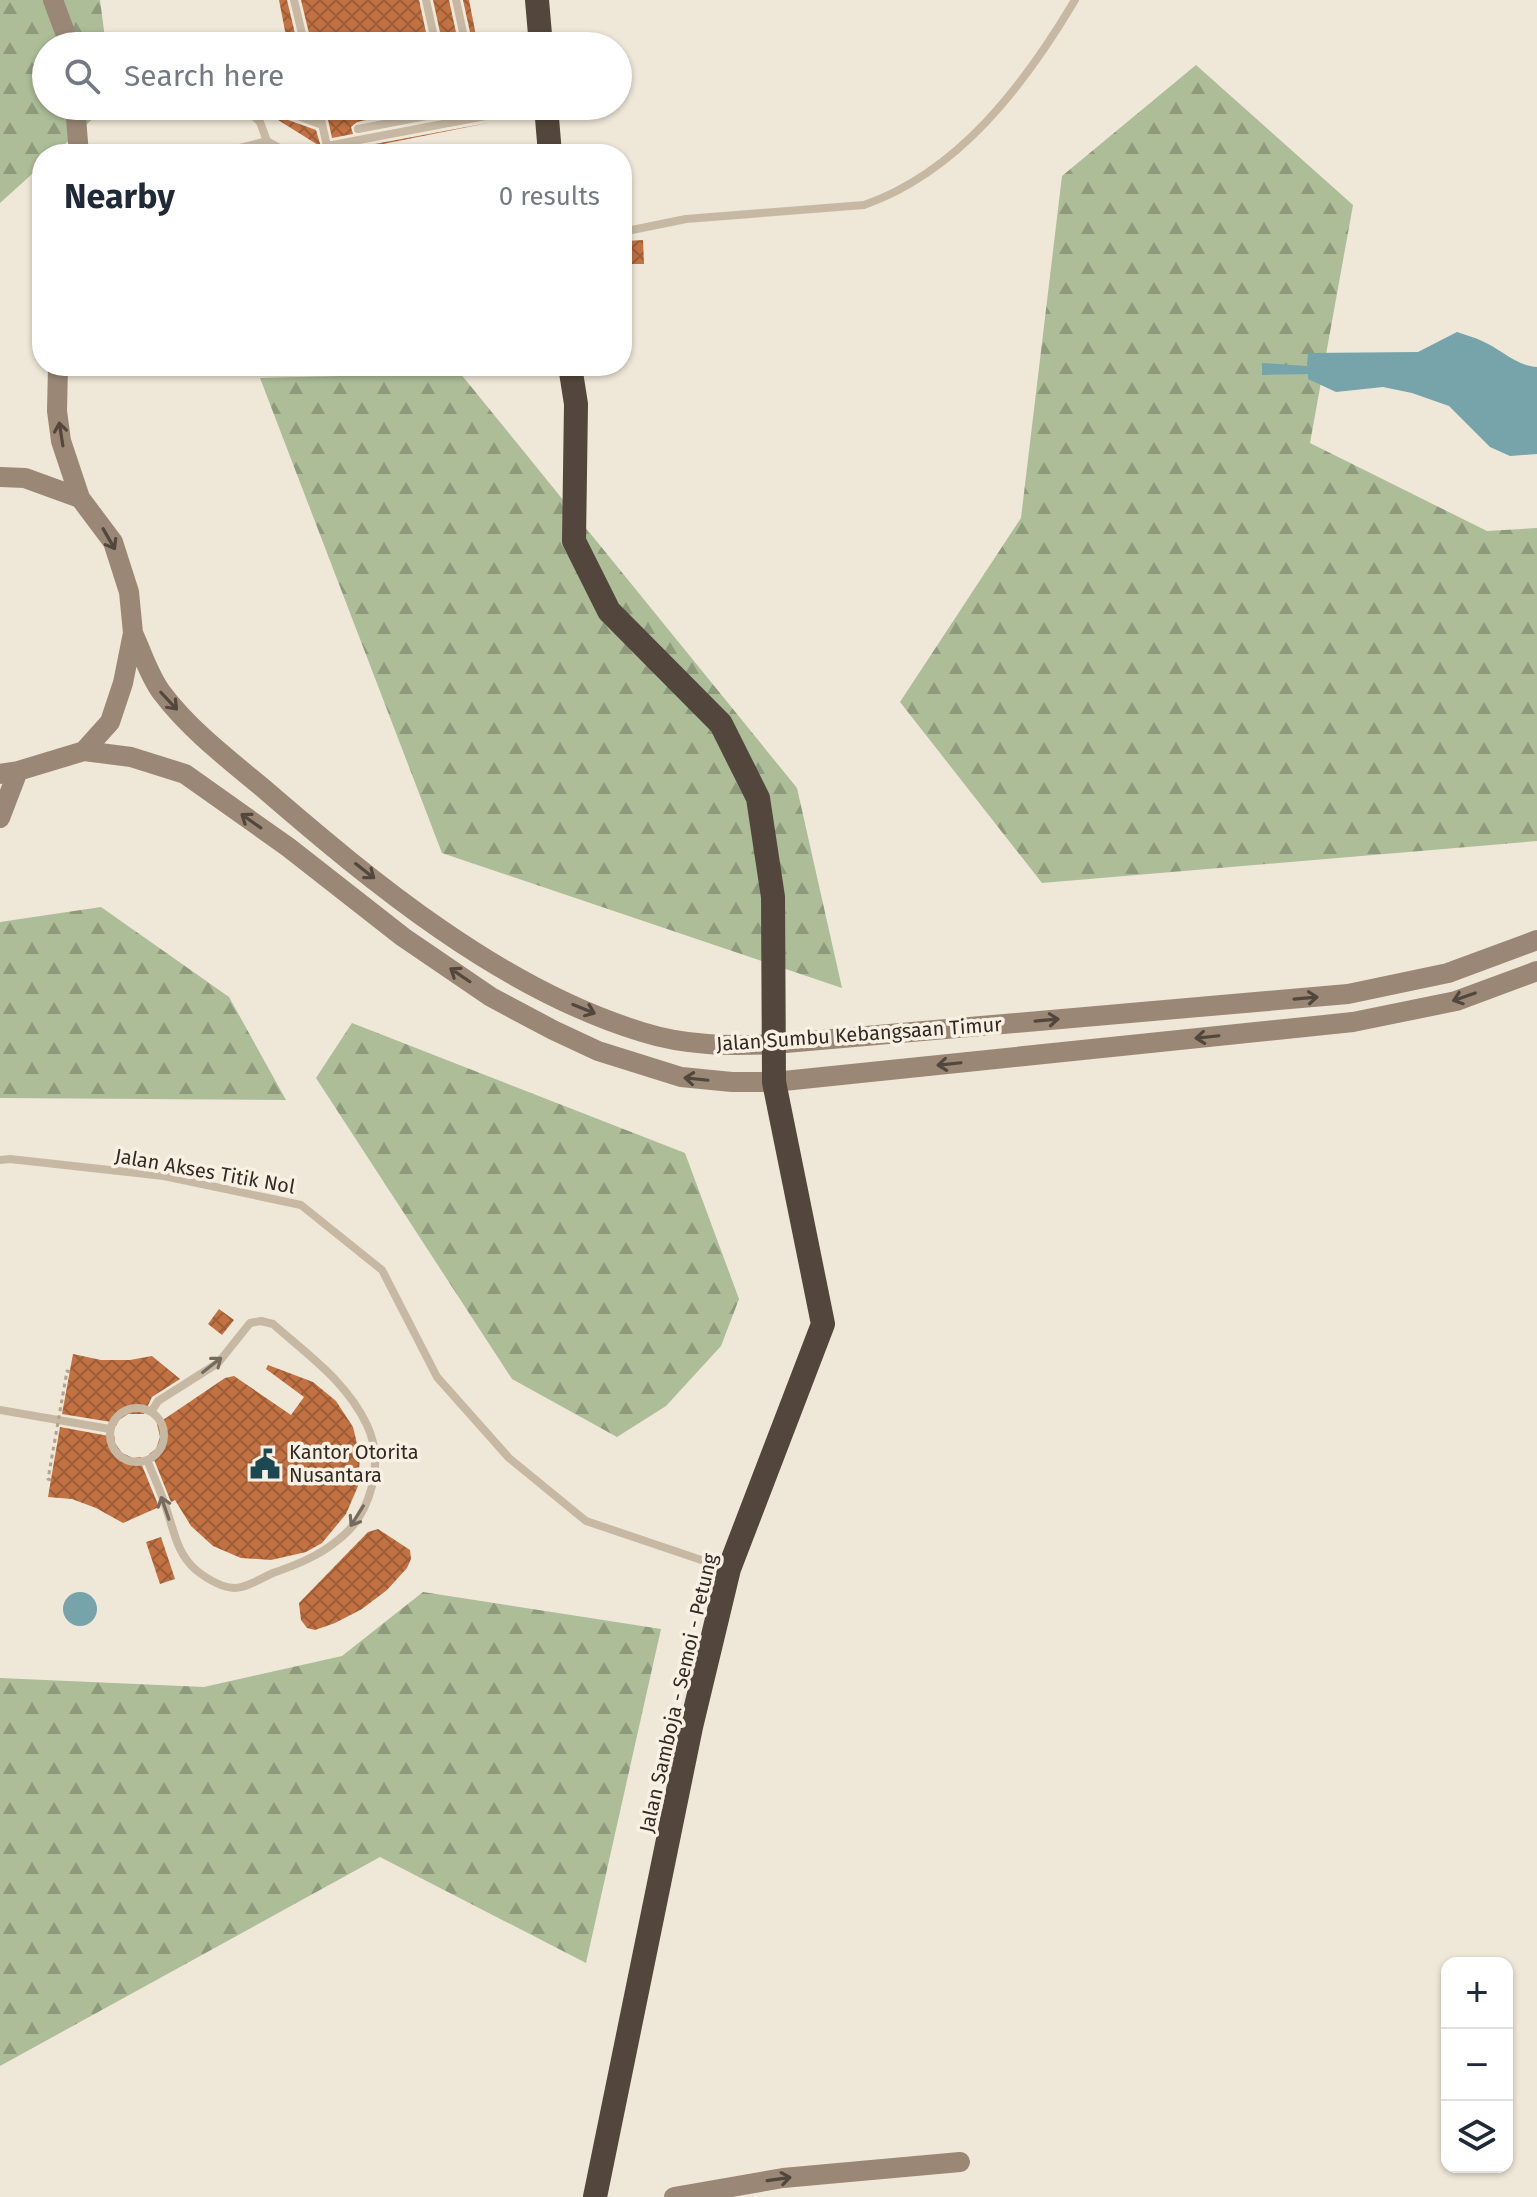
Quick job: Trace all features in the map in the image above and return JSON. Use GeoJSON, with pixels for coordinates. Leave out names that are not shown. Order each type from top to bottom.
{"type":"FeatureCollection","features":[{"type":"Feature","properties":{"kind":"highway"},"geometry":{"type":"LineString","coordinates":[[537,0],[540,32]]}},
{"type":"Feature","properties":{"kind":"highway"},"geometry":{"type":"LineString","coordinates":[[547,120],[549,144]]}},
{"type":"Feature","properties":{"kind":"highway","name":"Jalan Samboja - Semoi - Petung"},"geometry":{"type":"LineString","coordinates":[[572,376],[576,404],[574,541],[609,611],[721,724],[758,798],[773,897],[774,1082],[823,1324],[729,1569],[691,1727],[595,2197]]}},
{"type":"Feature","properties":{"kind":"street"},"geometry":{"type":"LineString","coordinates":[[53,0],[65,32]]}},
{"type":"Feature","properties":{"kind":"street"},"geometry":{"type":"LineString","coordinates":[[76,120],[78,144]]}},
{"type":"Feature","properties":{"kind":"street"},"geometry":{"type":"LineString","coordinates":[[58,376],[57,411],[61,441],[80,498]]}},
{"type":"Feature","properties":{"kind":"street"},"geometry":{"type":"LineString","coordinates":[[0,477],[25,478],[80,498]]}},
{"type":"Feature","properties":{"kind":"street","name":"Jalan Sumbu Kebangsaan Timur"},"geometry":{"type":"LineString","coordinates":[[80,498],[113,542],[129,592],[133,633],[123,683],[110,722],[84,751]]}},
{"type":"Feature","properties":{"kind":"street","name":"Jalan Sumbu Kebangsaan Timur"},"geometry":{"type":"LineString","coordinates":[[133,633],[160,691],[207,740],[306,825],[420,914],[506,972],[561,1000],[641,1032],[689,1043],[728,1046],[774,1044],[1348,994],[1448,973],[1537,940]]}},
{"type":"Feature","properties":{"kind":"street","name":"Jalan Sumbu Kebangsaan Timur"},"geometry":{"type":"LineString","coordinates":[[9,773],[84,751],[131,757],[185,774],[288,847],[403,937],[491,997],[598,1051],[681,1077],[774,1082],[1353,1022],[1456,1001],[1537,971]]}},
{"type":"Feature","properties":{"kind":"street"},"geometry":{"type":"LineString","coordinates":[[0,818],[9,773]]}},
{"type":"Feature","properties":{"kind":"street"},"geometry":{"type":"LineString","coordinates":[[674,2197],[783,2178],[960,2162]]}},
{"type":"Feature","properties":{"kind":"lane"},"geometry":{"type":"LineString","coordinates":[[294,0],[302,32]]}},
{"type":"Feature","properties":{"kind":"lane"},"geometry":{"type":"LineString","coordinates":[[426,0],[433,32]]}},
{"type":"Feature","properties":{"kind":"lane"},"geometry":{"type":"LineString","coordinates":[[456,0],[463,32]]}},
{"type":"Feature","properties":{"kind":"lane"},"geometry":{"type":"LineString","coordinates":[[632,230],[686,219],[864,205],[887,197],[912,184],[954,153],[994,113],[1044,52],[1075,0]]}},
{"type":"Feature","properties":{"kind":"lane"},"geometry":{"type":"LineString","coordinates":[[258,120],[267,141],[272,144]]}},
{"type":"Feature","properties":{"kind":"lane"},"geometry":{"type":"LineString","coordinates":[[309,120],[322,125]]}},
{"type":"Feature","properties":{"kind":"lane"},"geometry":{"type":"LineString","coordinates":[[321,120],[327,144]]}},
{"type":"Feature","properties":{"kind":"lane"},"geometry":{"type":"LineString","coordinates":[[358,129],[405,120]]}},
{"type":"Feature","properties":{"kind":"lane"},"geometry":{"type":"LineString","coordinates":[[355,144],[463,120]]}},
{"type":"Feature","properties":{"kind":"lane"},"geometry":{"type":"LineString","coordinates":[[255,144],[267,141]]}},
{"type":"Feature","properties":{"kind":"lane","name":"Jalan Akses Titik Nol"},"geometry":{"type":"LineString","coordinates":[[0,1160],[164,1176],[301,1205],[382,1270],[437,1377],[509,1458],[586,1521],[729,1569]]}},
{"type":"Feature","properties":{"kind":"lane"},"geometry":{"type":"LineString","coordinates":[[147,1460],[167,1510],[177,1548],[195,1569],[215,1583],[235,1588],[308,1560],[340,1539],[360,1516],[373,1483],[375,1456],[369,1428],[355,1401],[339,1382],[273,1324],[261,1321],[250,1323],[218,1363],[158,1401],[151,1412]]}},
{"type":"Feature","properties":{"kind":"lane"},"geometry":{"type":"LineString","coordinates":[[139,1408],[151,1412],[161,1423],[164,1437],[159,1451],[147,1460],[133,1462],[119,1456],[111,1444],[110,1429],[116,1418],[126,1410],[139,1408]]}},
{"type":"Feature","properties":{"kind":"lane"},"geometry":{"type":"LineString","coordinates":[[0,1410],[110,1429]]}},
{"type":"Feature","properties":{"kind":"path"},"geometry":{"type":"LineString","coordinates":[[51,1480],[48,1479],[67,1371],[70,1372]]}},
{"type":"Feature","properties":{"kind":"green space"},"geometry":{"type":"Polygon","coordinates":[[[0,0],[100,0],[104,32],[32,32],[32,120],[92,120],[65,144],[32,144],[32,174],[0,203],[0,0]]]}},
{"type":"Feature","properties":{"kind":"green space"},"geometry":{"type":"Polygon","coordinates":[[[1196,65],[1353,205],[1310,443],[1487,531],[1537,528],[1537,841],[1042,883],[900,702],[1021,518],[1062,176],[1196,65]]]}},
{"type":"Feature","properties":{"kind":"green space"},"geometry":{"type":"Polygon","coordinates":[[[462,376],[797,788],[842,988],[442,853],[260,378],[462,376]]]}},
{"type":"Feature","properties":{"kind":"green space"},"geometry":{"type":"Polygon","coordinates":[[[101,907],[229,997],[286,1100],[0,1098],[0,922],[101,907]]]}},
{"type":"Feature","properties":{"kind":"green space"},"geometry":{"type":"Polygon","coordinates":[[[352,1023],[685,1153],[739,1299],[721,1346],[666,1406],[617,1437],[512,1379],[316,1078],[352,1023]]]}},
{"type":"Feature","properties":{"kind":"green space"},"geometry":{"type":"Polygon","coordinates":[[[423,1592],[661,1629],[586,1963],[380,1857],[0,2066],[0,1678],[204,1687],[342,1656],[423,1592]]]}},
{"type":"Feature","properties":{"kind":"water"},"geometry":{"type":"Polygon","coordinates":[[[1457,332],[1489,344],[1522,364],[1537,367],[1537,454],[1510,456],[1490,447],[1449,406],[1412,393],[1383,387],[1336,392],[1308,379],[1308,374],[1262,375],[1262,363],[1307,366],[1308,353],[1418,352],[1457,332]]]}},
{"type":"Feature","properties":{"kind":"water"},"geometry":{"type":"Polygon","coordinates":[[[80,1592],[92,1597],[97,1609],[92,1621],[80,1626],[68,1621],[63,1609],[68,1597],[80,1592]]]}},
{"type":"Feature","properties":{"kind":"building"},"geometry":{"type":"Polygon","coordinates":[[[279,0],[287,0],[295,32],[285,32],[279,0]]]}},
{"type":"Feature","properties":{"kind":"building"},"geometry":{"type":"Polygon","coordinates":[[[301,0],[419,0],[426,32],[309,32],[301,0]]]}},
{"type":"Feature","properties":{"kind":"building"},"geometry":{"type":"Polygon","coordinates":[[[433,0],[449,0],[456,32],[440,32],[433,0]]]}},
{"type":"Feature","properties":{"kind":"building"},"geometry":{"type":"Polygon","coordinates":[[[463,0],[469,0],[475,32],[470,32],[463,0]]]}},
{"type":"Feature","properties":{"kind":"building"},"geometry":{"type":"Polygon","coordinates":[[[278,120],[288,120],[316,130],[320,144],[278,120]]]}},
{"type":"Feature","properties":{"kind":"building"},"geometry":{"type":"Polygon","coordinates":[[[328,120],[366,120],[351,127],[353,134],[332,138],[328,120]]]}},
{"type":"Feature","properties":{"kind":"building"},"geometry":{"type":"Polygon","coordinates":[[[493,122],[383,144],[375,144],[493,122]]]}},
{"type":"Feature","properties":{"kind":"building"},"geometry":{"type":"Polygon","coordinates":[[[643,240],[644,264],[632,264],[632,241],[643,240]]]}},
{"type":"Feature","properties":{"kind":"building"},"geometry":{"type":"Polygon","coordinates":[[[219,1309],[234,1320],[222,1335],[208,1324],[219,1309]]]}},
{"type":"Feature","properties":{"kind":"building"},"geometry":{"type":"Polygon","coordinates":[[[73,1354],[101,1360],[152,1356],[180,1379],[152,1397],[144,1414],[128,1414],[116,1426],[111,1422],[62,1414],[73,1354]]]}},
{"type":"Feature","properties":{"kind":"building","name":"Kantor Otorita Nusantara"},"geometry":{"type":"Polygon","coordinates":[[[268,1365],[313,1382],[336,1401],[353,1427],[360,1456],[358,1486],[346,1514],[322,1543],[306,1552],[271,1560],[241,1558],[213,1546],[191,1526],[175,1500],[171,1502],[149,1454],[156,1449],[160,1437],[157,1424],[225,1378],[234,1376],[291,1415],[304,1397],[266,1369],[268,1365]]]}},
{"type":"Feature","properties":{"kind":"building"},"geometry":{"type":"Polygon","coordinates":[[[60,1427],[109,1436],[114,1434],[115,1443],[122,1453],[133,1458],[141,1457],[159,1507],[123,1523],[72,1499],[48,1497],[60,1427]]]}},
{"type":"Feature","properties":{"kind":"building"},"geometry":{"type":"Polygon","coordinates":[[[378,1529],[410,1550],[411,1559],[407,1568],[387,1590],[362,1609],[315,1630],[307,1628],[301,1620],[299,1603],[368,1532],[378,1529]]]}},
{"type":"Feature","properties":{"kind":"building"},"geometry":{"type":"Polygon","coordinates":[[[161,1537],[175,1579],[160,1584],[146,1542],[161,1537]]]}},
{"type":"Feature","properties":{"kind":"place","name":"Kantor Otorita Nusantara"},"geometry":{"type":"Point","coordinates":[265,1464]}}]}
